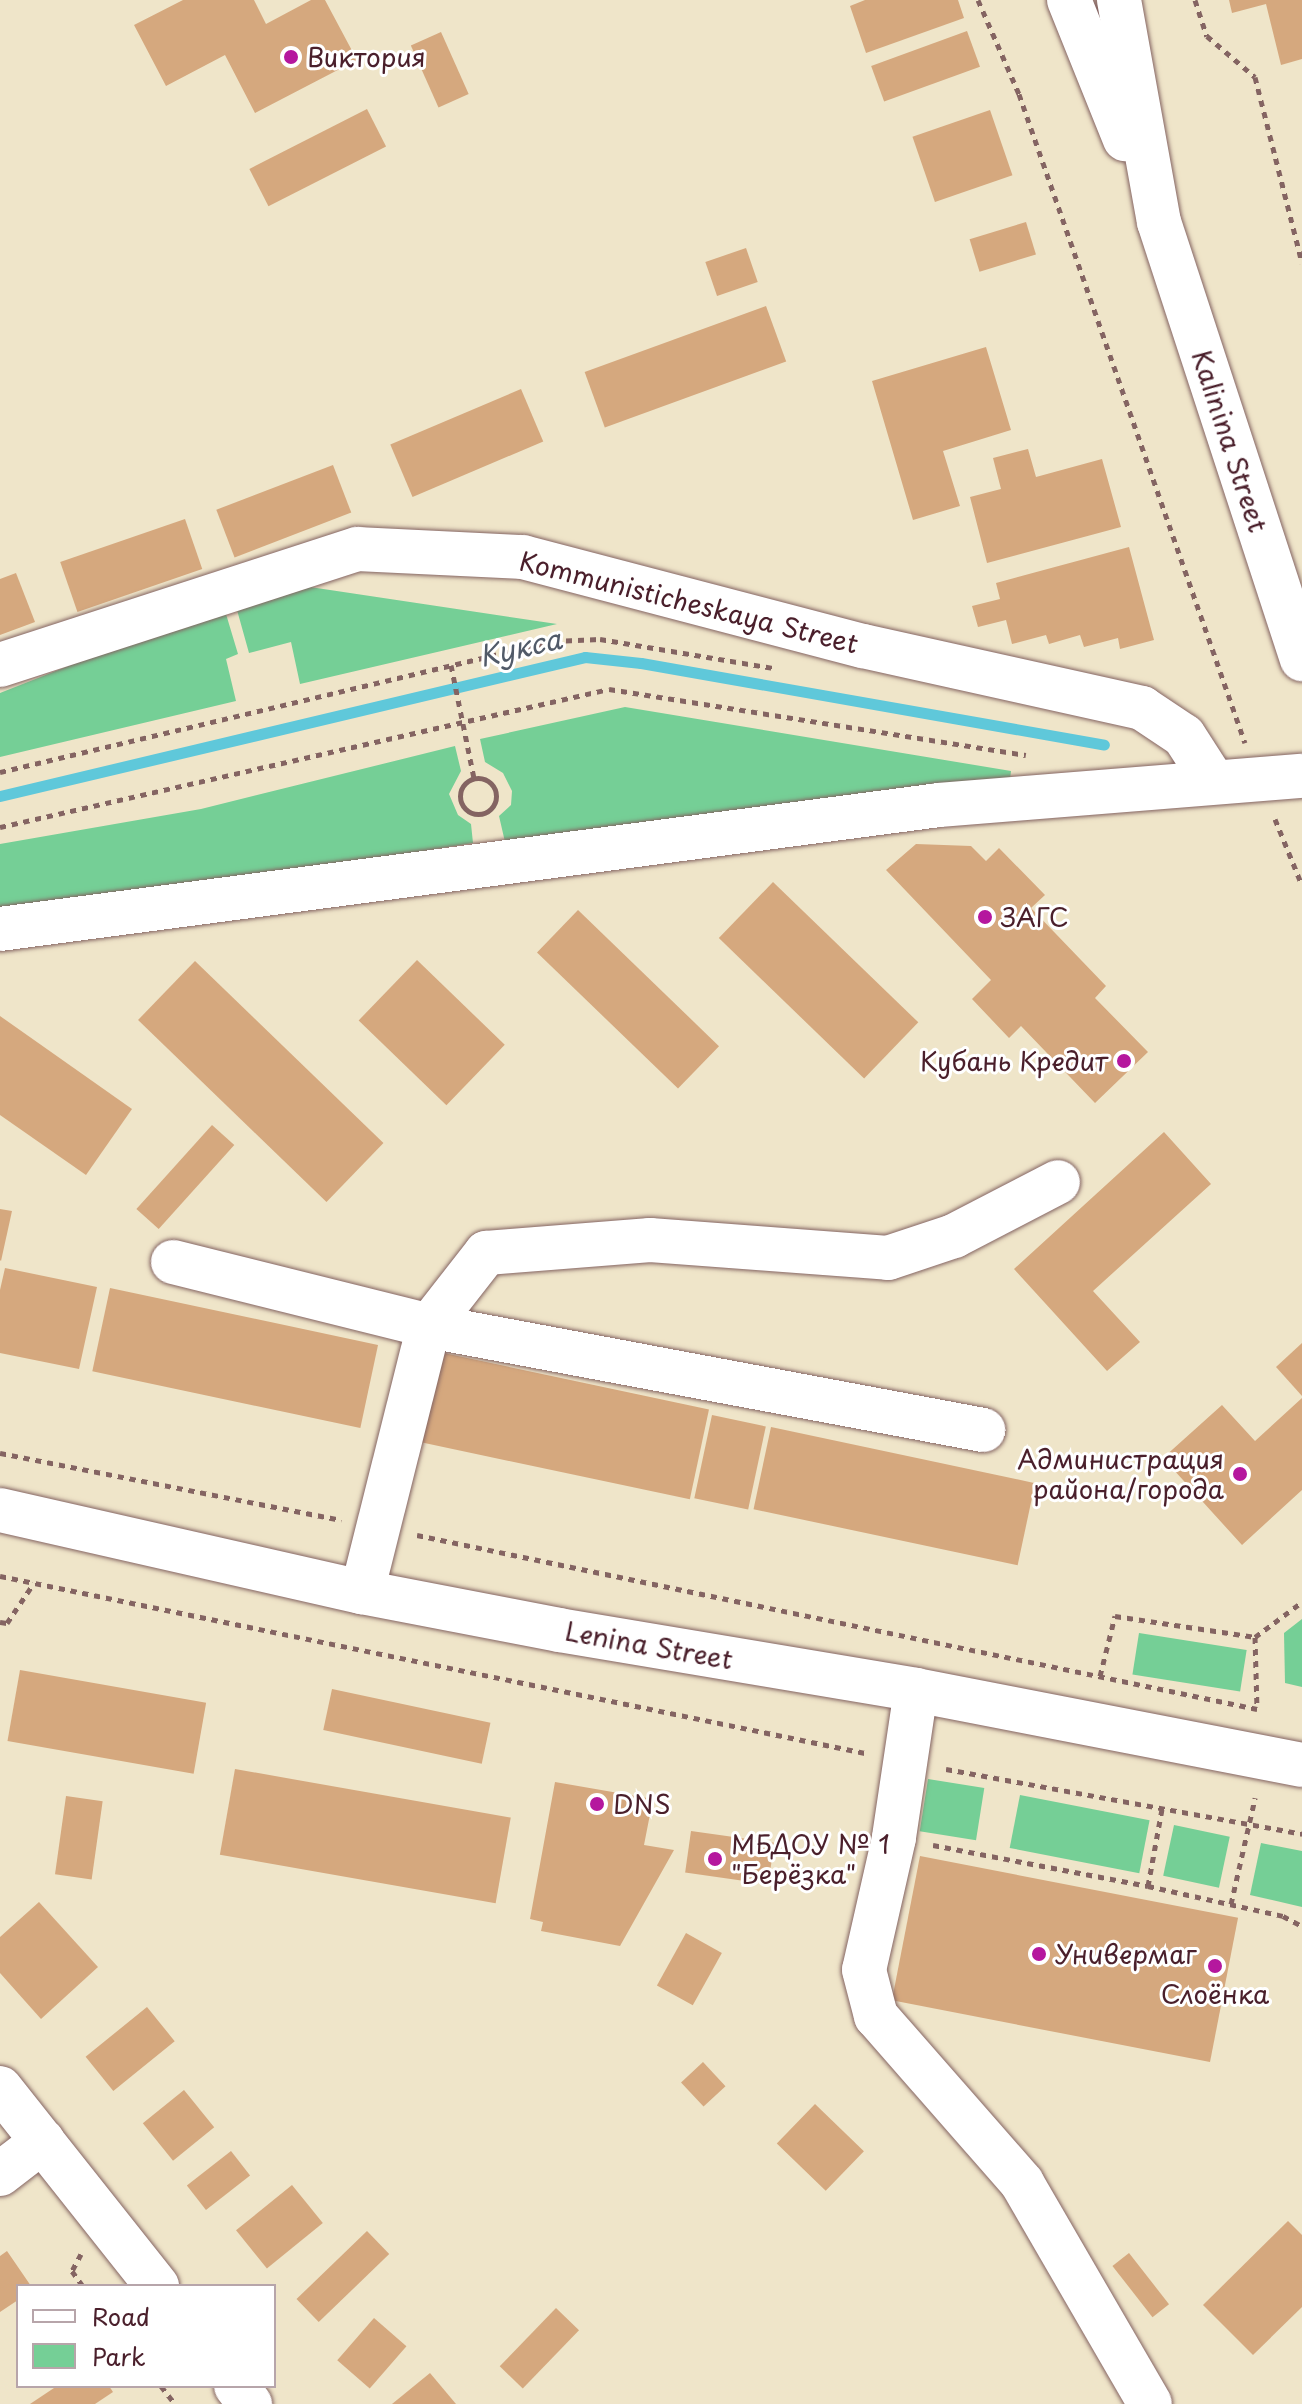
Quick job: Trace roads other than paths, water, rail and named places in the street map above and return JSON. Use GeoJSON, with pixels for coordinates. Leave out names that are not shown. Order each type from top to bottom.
{"type":"FeatureCollection","features":[{"type":"Feature","properties":{"kind":"street","name":"Kalinina Street"},"geometry":{"type":"LineString","coordinates":[[1069,0],[1159,222],[1302,659]]}},
{"type":"Feature","properties":{"kind":"street","name":"Kalinina Street"},"geometry":{"type":"LineString","coordinates":[[1119,0],[1159,222]]}},
{"type":"Feature","properties":{"kind":"street","name":"Kommunisticheskaya Street"},"geometry":{"type":"LineString","coordinates":[[0,665],[358,549],[523,557],[863,646],[1142,708],[1184,736],[1213,781]]}},
{"type":"Feature","properties":{"kind":"street"},"geometry":{"type":"LineString","coordinates":[[0,929],[939,805],[1302,776]]}},
{"type":"Feature","properties":{"kind":"street"},"geometry":{"type":"LineString","coordinates":[[362,1592],[429,1326],[486,1253],[650,1240],[888,1258],[954,1236],[1058,1182]]}},
{"type":"Feature","properties":{"kind":"street"},"geometry":{"type":"LineString","coordinates":[[173,1262],[429,1326],[983,1430]]}},
{"type":"Feature","properties":{"kind":"street","name":"Lenina Street"},"geometry":{"type":"LineString","coordinates":[[0,1510],[362,1592],[559,1630],[916,1690],[1302,1765]]}},
{"type":"Feature","properties":{"kind":"street"},"geometry":{"type":"LineString","coordinates":[[916,1690],[894,1838],[864,1970],[876,2016],[1022,2183],[1150,2404]]}},
{"type":"Feature","properties":{"kind":"street"},"geometry":{"type":"LineString","coordinates":[[0,2088],[155,2284]]}},
{"type":"Feature","properties":{"kind":"street"},"geometry":{"type":"LineString","coordinates":[[0,2174],[43,2141]]}},
{"type":"Feature","properties":{"kind":"street"},"geometry":{"type":"LineString","coordinates":[[238,2388],[250,2404]]}},
{"type":"Feature","properties":{"kind":"waterway","name":"Кукса"},"geometry":{"type":"LineString","coordinates":[[0,796],[585,657],[641,663],[1104,745]]}},
{"type":"Feature","properties":{"kind":"place","name":"Виктория"},"geometry":{"type":"Point","coordinates":[291,57]}},
{"type":"Feature","properties":{"kind":"place","name":"ЗАГС"},"geometry":{"type":"Point","coordinates":[985,917]}},
{"type":"Feature","properties":{"kind":"place","name":"Кубань Кредит"},"geometry":{"type":"Point","coordinates":[1124,1061]}},
{"type":"Feature","properties":{"kind":"place","name":"Администрация района/города"},"geometry":{"type":"Point","coordinates":[1240,1474]}},
{"type":"Feature","properties":{"kind":"place","name":"DNS"},"geometry":{"type":"Point","coordinates":[597,1804]}},
{"type":"Feature","properties":{"kind":"place","name":"МБДОУ № 1 \"Берёзка\""},"geometry":{"type":"Point","coordinates":[715,1859]}},
{"type":"Feature","properties":{"kind":"place","name":"Универмаг"},"geometry":{"type":"Point","coordinates":[1039,1954]}},
{"type":"Feature","properties":{"kind":"place","name":"Слоёнка"},"geometry":{"type":"Point","coordinates":[1215,1966]}}]}
